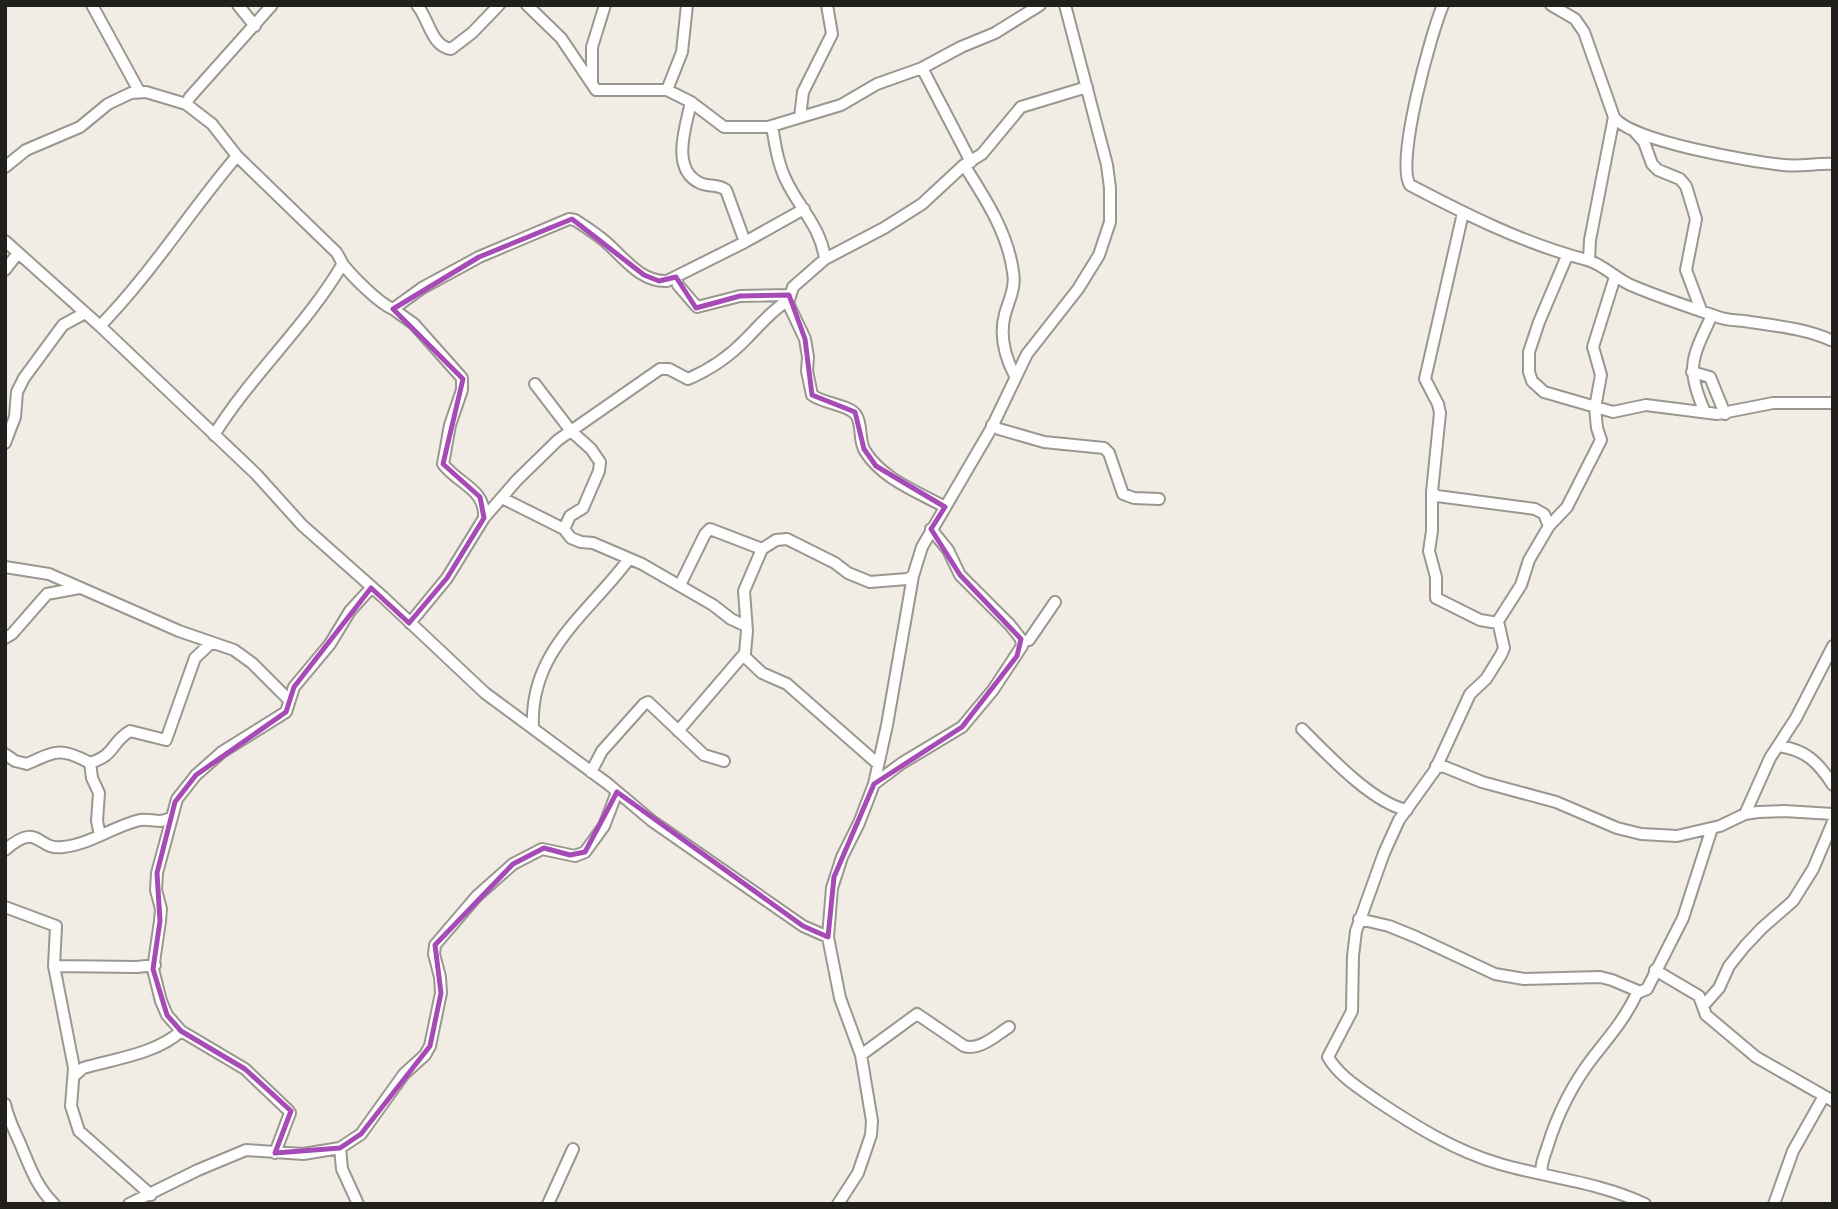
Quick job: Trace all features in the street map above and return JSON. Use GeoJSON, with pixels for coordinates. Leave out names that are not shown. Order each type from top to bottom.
{"type":"FeatureCollection","features":[{"type":"Feature","properties":{"kind":"street"},"geometry":{"type":"LineString","coordinates":[[92,5],[139,91]]}},
{"type":"Feature","properties":{"kind":"street"},"geometry":{"type":"LineString","coordinates":[[238,5],[255,26]]}},
{"type":"Feature","properties":{"kind":"street"},"geometry":{"type":"LineString","coordinates":[[186,104],[272,5]]}},
{"type":"Feature","properties":{"kind":"street"},"geometry":{"type":"LineString","coordinates":[[417,5],[434,38],[443,47],[451,49],[464,41],[499,5]]}},
{"type":"Feature","properties":{"kind":"street"},"geometry":{"type":"LineString","coordinates":[[527,5],[561,38],[596,90],[667,90],[691,102],[724,127],[772,126],[834,108],[877,84],[922,68],[995,33],[1041,5]]}},
{"type":"Feature","properties":{"kind":"street"},"geometry":{"type":"LineString","coordinates":[[592,85],[592,47],[605,5]]}},
{"type":"Feature","properties":{"kind":"street"},"geometry":{"type":"LineString","coordinates":[[667,90],[682,52],[687,5]]}},
{"type":"Feature","properties":{"kind":"street"},"geometry":{"type":"LineString","coordinates":[[800,117],[803,92],[832,34],[827,5]]}},
{"type":"Feature","properties":{"kind":"street"},"geometry":{"type":"LineString","coordinates":[[838,1204],[858,1173],[871,1135],[870,1105],[861,1055],[840,998],[828,937],[829,901],[834,877],[874,784],[890,712],[913,576],[931,528],[992,425],[1015,376],[1036,340],[1091,270],[1108,229],[1110,179],[1065,5]]}},
{"type":"Feature","properties":{"kind":"street"},"geometry":{"type":"LineString","coordinates":[[1443,5],[1432,35],[1412,116],[1406,175],[1410,184],[1463,213],[1567,256],[1589,260],[1631,285],[1724,319],[1813,333],[1833,341]]}},
{"type":"Feature","properties":{"kind":"street"},"geometry":{"type":"LineString","coordinates":[[1551,5],[1579,23],[1614,117],[1621,125],[1635,132],[1744,160],[1787,166],[1833,164]]}},
{"type":"Feature","properties":{"kind":"street"},"geometry":{"type":"LineString","coordinates":[[922,68],[992,212],[1014,273],[1004,317],[1003,345],[1015,376]]}},
{"type":"Feature","properties":{"kind":"street"},"geometry":{"type":"LineString","coordinates":[[410,623],[447,578],[484,517],[543,454],[571,431],[660,369],[669,369],[688,379],[706,370],[740,345],[788,298],[793,287],[825,259],[912,210],[982,154],[1021,107],[1087,88]]}},
{"type":"Feature","properties":{"kind":"street"},"geometry":{"type":"LineString","coordinates":[[5,167],[26,150],[80,127],[108,104],[139,91],[186,104],[212,124],[237,156],[336,252],[342,265],[382,303],[414,324],[462,377],[462,390],[450,425],[443,464],[480,497],[485,506],[484,517]]}},
{"type":"Feature","properties":{"kind":"street"},"geometry":{"type":"LineString","coordinates":[[691,102],[682,148],[684,166],[699,182],[726,190],[745,242]]}},
{"type":"Feature","properties":{"kind":"street"},"geometry":{"type":"LineString","coordinates":[[1589,260],[1591,231],[1614,117]]}},
{"type":"Feature","properties":{"kind":"street"},"geometry":{"type":"LineString","coordinates":[[772,126],[786,180],[821,240],[825,259]]}},
{"type":"Feature","properties":{"kind":"street"},"geometry":{"type":"LineString","coordinates":[[1635,132],[1644,142],[1652,164],[1686,186],[1696,219],[1686,270],[1701,310]]}},
{"type":"Feature","properties":{"kind":"street"},"geometry":{"type":"LineString","coordinates":[[100,326],[146,273],[200,200],[237,156]]}},
{"type":"Feature","properties":{"kind":"street"},"geometry":{"type":"LineString","coordinates":[[393,309],[422,288],[479,257],[572,219],[605,241],[644,275],[659,281],[676,277],[804,209]]}},
{"type":"Feature","properties":{"kind":"street"},"geometry":{"type":"LineString","coordinates":[[1463,213],[1425,379],[1440,413],[1429,551],[1436,577],[1436,598],[1480,620],[1498,623]]}},
{"type":"Feature","properties":{"kind":"street"},"geometry":{"type":"LineString","coordinates":[[5,240],[256,474],[302,525],[494,701],[591,772],[652,821],[803,926],[828,937]]}},
{"type":"Feature","properties":{"kind":"street"},"geometry":{"type":"LineString","coordinates":[[5,271],[18,253]]}},
{"type":"Feature","properties":{"kind":"street"},"geometry":{"type":"LineString","coordinates":[[1567,256],[1539,321],[1529,352],[1532,381],[1544,392],[1617,412],[1639,405],[1725,414],[1773,403],[1833,403]]}},
{"type":"Feature","properties":{"kind":"street"},"geometry":{"type":"LineString","coordinates":[[214,435],[239,397],[327,291],[342,265]]}},
{"type":"Feature","properties":{"kind":"street"},"geometry":{"type":"LineString","coordinates":[[1615,276],[1593,347],[1601,375],[1595,408],[1597,430],[1601,437],[1599,446],[1567,507],[1549,526],[1529,560],[1521,585],[1498,623],[1503,650],[1486,679],[1470,694],[1436,766],[1399,820],[1384,853],[1359,919],[1353,956],[1352,1011],[1329,1053],[1329,1059],[1343,1075],[1368,1094],[1438,1138],[1476,1156],[1582,1182],[1645,1204]]}},
{"type":"Feature","properties":{"kind":"street"},"geometry":{"type":"LineString","coordinates":[[676,277],[678,285],[697,307],[740,296],[788,298]]}},
{"type":"Feature","properties":{"kind":"street"},"geometry":{"type":"LineString","coordinates":[[788,298],[805,339],[808,385],[812,395],[855,412],[860,439],[876,466],[945,507]]}},
{"type":"Feature","properties":{"kind":"street"},"geometry":{"type":"LineString","coordinates":[[5,443],[15,417],[17,392],[24,378],[63,325],[85,313]]}},
{"type":"Feature","properties":{"kind":"street"},"geometry":{"type":"LineString","coordinates":[[1705,412],[1693,383],[1692,372],[1696,350],[1712,315]]}},
{"type":"Feature","properties":{"kind":"street"},"geometry":{"type":"LineString","coordinates":[[1692,372],[1710,377],[1725,414]]}},
{"type":"Feature","properties":{"kind":"street"},"geometry":{"type":"LineString","coordinates":[[535,384],[571,431],[596,454],[600,462],[599,471],[583,508],[570,516],[564,529]]}},
{"type":"Feature","properties":{"kind":"street"},"geometry":{"type":"LineString","coordinates":[[992,425],[1044,442],[1104,448],[1109,453],[1124,494],[1134,498],[1159,499]]}},
{"type":"Feature","properties":{"kind":"street"},"geometry":{"type":"LineString","coordinates":[[1432,492],[1437,496],[1535,509],[1544,514],[1549,526]]}},
{"type":"Feature","properties":{"kind":"street"},"geometry":{"type":"LineString","coordinates":[[502,498],[564,529],[571,538],[593,543],[680,585],[719,608],[731,620],[746,626]]}},
{"type":"Feature","properties":{"kind":"street"},"geometry":{"type":"LineString","coordinates":[[931,528],[948,550],[960,575],[1010,625],[1022,642]]}},
{"type":"Feature","properties":{"kind":"street"},"geometry":{"type":"LineString","coordinates":[[680,585],[709,529],[762,550]]}},
{"type":"Feature","properties":{"kind":"street"},"geometry":{"type":"LineString","coordinates":[[678,730],[744,656],[747,645],[746,586],[762,550],[776,540],[787,539],[835,563],[848,573],[870,582],[907,579],[913,576]]}},
{"type":"Feature","properties":{"kind":"street"},"geometry":{"type":"LineString","coordinates":[[533,728],[531,710],[542,667],[572,625],[629,559]]}},
{"type":"Feature","properties":{"kind":"street"},"geometry":{"type":"LineString","coordinates":[[5,567],[49,574],[240,654],[289,700]]}},
{"type":"Feature","properties":{"kind":"street"},"geometry":{"type":"LineString","coordinates":[[5,638],[12,635],[47,594],[79,588]]}},
{"type":"Feature","properties":{"kind":"street"},"geometry":{"type":"LineString","coordinates":[[275,1153],[290,1113],[288,1110],[245,1069],[181,1031],[167,1015],[161,1001],[153,969],[161,909],[156,890],[157,873],[177,799],[211,761],[283,715],[294,687],[330,643],[350,611],[371,588]]}},
{"type":"Feature","properties":{"kind":"street"},"geometry":{"type":"LineString","coordinates":[[874,784],[902,763],[962,727],[1007,670],[1022,642],[1028,640],[1055,602]]}},
{"type":"Feature","properties":{"kind":"street"},"geometry":{"type":"LineString","coordinates":[[5,754],[15,761],[27,764],[58,751],[90,763],[110,755],[130,731],[166,740],[195,658],[211,643]]}},
{"type":"Feature","properties":{"kind":"street"},"geometry":{"type":"LineString","coordinates":[[1745,814],[1770,758],[1833,646]]}},
{"type":"Feature","properties":{"kind":"street"},"geometry":{"type":"LineString","coordinates":[[744,656],[762,673],[786,684],[878,764]]}},
{"type":"Feature","properties":{"kind":"street"},"geometry":{"type":"LineString","coordinates":[[591,772],[602,751],[645,702],[657,708],[704,755],[724,761]]}},
{"type":"Feature","properties":{"kind":"street"},"geometry":{"type":"LineString","coordinates":[[1302,729],[1338,766],[1390,804],[1407,810]]}},
{"type":"Feature","properties":{"kind":"street"},"geometry":{"type":"LineString","coordinates":[[1779,746],[1800,750],[1833,785]]}},
{"type":"Feature","properties":{"kind":"street"},"geometry":{"type":"LineString","coordinates":[[90,763],[92,778],[99,793],[97,821],[100,835]]}},
{"type":"Feature","properties":{"kind":"street"},"geometry":{"type":"LineString","coordinates":[[1436,766],[1445,766],[1482,782],[1556,802],[1630,832],[1677,836],[1712,828],[1745,814],[1784,811],[1833,814]]}},
{"type":"Feature","properties":{"kind":"street"},"geometry":{"type":"LineString","coordinates":[[129,1204],[246,1150],[303,1154],[340,1148],[361,1135],[404,1074],[425,1055],[430,1046],[441,993],[434,954],[435,945],[477,896],[513,864],[542,849],[575,856],[585,852],[604,826],[617,792]]}},
{"type":"Feature","properties":{"kind":"street"},"geometry":{"type":"LineString","coordinates":[[5,850],[27,836],[34,836],[60,848],[81,843],[138,821],[164,821],[172,817]]}},
{"type":"Feature","properties":{"kind":"street"},"geometry":{"type":"LineString","coordinates":[[1703,1006],[1719,988],[1729,966],[1745,946],[1793,901],[1813,869],[1833,822]]}},
{"type":"Feature","properties":{"kind":"street"},"geometry":{"type":"LineString","coordinates":[[1542,1174],[1540,1170],[1547,1147],[1567,1098],[1595,1055],[1622,1021],[1639,992],[1647,989],[1683,918],[1712,828]]}},
{"type":"Feature","properties":{"kind":"street"},"geometry":{"type":"LineString","coordinates":[[5,906],[56,926],[54,966],[74,1076],[71,1106],[79,1131],[150,1195]]}},
{"type":"Feature","properties":{"kind":"street"},"geometry":{"type":"LineString","coordinates":[[1359,919],[1416,936],[1495,974],[1524,979],[1600,977],[1612,979],[1639,992]]}},
{"type":"Feature","properties":{"kind":"street"},"geometry":{"type":"LineString","coordinates":[[54,966],[155,965]]}},
{"type":"Feature","properties":{"kind":"street"},"geometry":{"type":"LineString","coordinates":[[1655,970],[1699,996],[1706,1015],[1756,1057],[1828,1099],[1793,1151],[1774,1204]]}},
{"type":"Feature","properties":{"kind":"street"},"geometry":{"type":"LineString","coordinates":[[861,1055],[917,1014],[971,1049],[979,1047],[1009,1027]]}},
{"type":"Feature","properties":{"kind":"street"},"geometry":{"type":"LineString","coordinates":[[74,1076],[83,1068],[160,1045],[173,1039],[181,1031]]}},
{"type":"Feature","properties":{"kind":"street"},"geometry":{"type":"LineString","coordinates":[[5,1104],[10,1124],[36,1181],[54,1204]]}},
{"type":"Feature","properties":{"kind":"street"},"geometry":{"type":"LineString","coordinates":[[340,1148],[342,1169],[358,1204]]}},
{"type":"Feature","properties":{"kind":"street"},"geometry":{"type":"LineString","coordinates":[[548,1204],[573,1149]]}},
{"type":"Feature","properties":{"kind":"highlighted area"},"geometry":{"type":"Polygon","coordinates":[[[572,219],[644,275],[659,281],[676,277],[696,308],[740,296],[789,295],[805,339],[812,395],[855,412],[864,449],[876,466],[945,507],[931,529],[960,575],[1021,639],[1017,656],[962,727],[874,784],[834,877],[828,937],[803,926],[617,792],[585,852],[570,855],[544,848],[513,864],[435,945],[441,993],[430,1046],[361,1134],[340,1148],[275,1153],[291,1111],[245,1069],[181,1031],[167,1015],[153,969],[160,921],[157,873],[175,802],[196,775],[286,712],[294,687],[371,588],[409,623],[447,578],[484,518],[480,497],[443,464],[463,379],[393,309],[479,257],[572,219]]]}}]}
